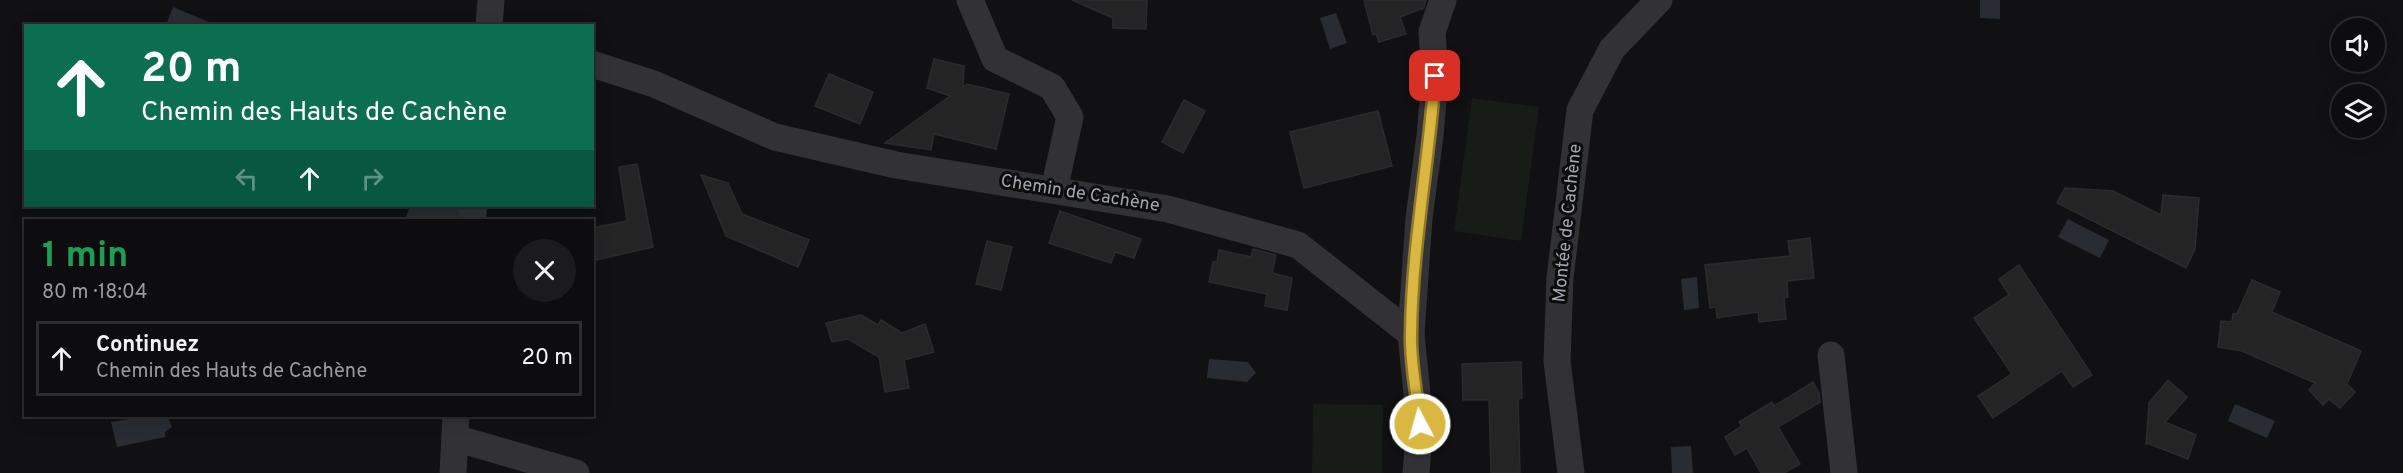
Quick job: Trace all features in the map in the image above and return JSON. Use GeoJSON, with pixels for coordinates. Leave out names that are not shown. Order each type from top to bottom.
{"type":"FeatureCollection","features":[{"type":"Feature","properties":{"kind":"street"},"geometry":{"type":"LineString","coordinates":[[489,24],[491,0]]}},
{"type":"Feature","properties":{"kind":"street"},"geometry":{"type":"LineString","coordinates":[[970,0],[995,59],[1052,87],[1070,117],[1054,190]]}},
{"type":"Feature","properties":{"kind":"street"},"geometry":{"type":"LineString","coordinates":[[1416,473],[1420,424],[1411,334],[1419,218],[1435,76],[1432,32],[1443,0]]}},
{"type":"Feature","properties":{"kind":"street","name":"Montée de Cachène"},"geometry":{"type":"LineString","coordinates":[[1571,473],[1557,361],[1560,278],[1580,110],[1612,49],[1659,0]]}},
{"type":"Feature","properties":{"kind":"street","name":"Chemin de Cachène"},"geometry":{"type":"LineString","coordinates":[[594,65],[654,84],[775,137],[896,165],[1168,209],[1298,245],[1411,334]]}},
{"type":"Feature","properties":{"kind":"street"},"geometry":{"type":"LineString","coordinates":[[1831,355],[1844,473]]}},
{"type":"Feature","properties":{"kind":"street"},"geometry":{"type":"LineString","coordinates":[[453,473],[455,427],[576,473]]}},
{"type":"Feature","properties":{"kind":"shaded area"},"geometry":{"type":"Polygon","coordinates":[[[1980,0],[2000,0],[2000,19],[1980,18],[1980,0]]]}},
{"type":"Feature","properties":{"kind":"shaded area"},"geometry":{"type":"Polygon","coordinates":[[[173,7],[214,24],[166,24],[173,7]]]}},
{"type":"Feature","properties":{"kind":"shaded area"},"geometry":{"type":"Polygon","coordinates":[[[1336,13],[1347,43],[1330,49],[1320,18],[1336,13]]]}},
{"type":"Feature","properties":{"kind":"shaded area"},"geometry":{"type":"Polygon","coordinates":[[[1472,98],[1539,107],[1521,241],[1454,231],[1472,98]]]}},
{"type":"Feature","properties":{"kind":"shaded area"},"geometry":{"type":"Polygon","coordinates":[[[410,207],[461,207],[460,219],[405,219],[410,207]]]}},
{"type":"Feature","properties":{"kind":"shaded area"},"geometry":{"type":"Polygon","coordinates":[[[2068,219],[2109,240],[2100,258],[2058,237],[2068,219]]]}},
{"type":"Feature","properties":{"kind":"shaded area"},"geometry":{"type":"Polygon","coordinates":[[[1697,277],[1699,308],[1684,310],[1681,279],[1697,277]]]}},
{"type":"Feature","properties":{"kind":"shaded area"},"geometry":{"type":"Polygon","coordinates":[[[1209,359],[1248,362],[1256,373],[1247,382],[1207,378],[1209,359]]]}},
{"type":"Feature","properties":{"kind":"shaded area"},"geometry":{"type":"Polygon","coordinates":[[[1313,404],[1383,405],[1382,473],[1312,473],[1313,404]]]}},
{"type":"Feature","properties":{"kind":"shaded area"},"geometry":{"type":"Polygon","coordinates":[[[2235,404],[2275,421],[2267,438],[2228,421],[2235,404]]]}},
{"type":"Feature","properties":{"kind":"shaded area"},"geometry":{"type":"Polygon","coordinates":[[[140,417],[168,417],[172,427],[165,432],[165,437],[117,447],[111,422],[140,417]]]}},
{"type":"Feature","properties":{"kind":"shaded area"},"geometry":{"type":"Polygon","coordinates":[[[1691,446],[1693,473],[1672,473],[1671,447],[1691,446]]]}},
{"type":"Feature","properties":{"kind":"building"},"geometry":{"type":"Polygon","coordinates":[[[1072,0],[1147,0],[1146,29],[1113,28],[1113,18],[1072,0]]]}},
{"type":"Feature","properties":{"kind":"building"},"geometry":{"type":"Polygon","coordinates":[[[1364,0],[1426,0],[1424,8],[1400,17],[1406,34],[1379,42],[1376,34],[1373,35],[1364,0]]]}},
{"type":"Feature","properties":{"kind":"building"},"geometry":{"type":"Polygon","coordinates":[[[934,59],[964,66],[963,87],[967,84],[1009,94],[996,149],[934,134],[931,150],[885,143],[950,96],[927,88],[934,59]]]}},
{"type":"Feature","properties":{"kind":"building"},"geometry":{"type":"Polygon","coordinates":[[[829,74],[873,92],[860,124],[815,106],[829,74]]]}},
{"type":"Feature","properties":{"kind":"building"},"geometry":{"type":"Polygon","coordinates":[[[1184,100],[1205,111],[1183,153],[1162,142],[1184,100]]]}},
{"type":"Feature","properties":{"kind":"building"},"geometry":{"type":"Polygon","coordinates":[[[1378,111],[1392,166],[1304,188],[1290,132],[1378,111]]]}},
{"type":"Feature","properties":{"kind":"building"},"geometry":{"type":"Polygon","coordinates":[[[637,164],[653,247],[596,260],[594,228],[627,221],[619,167],[637,164]]]}},
{"type":"Feature","properties":{"kind":"building"},"geometry":{"type":"Polygon","coordinates":[[[701,175],[728,183],[742,214],[809,240],[798,267],[726,236],[701,175]]]}},
{"type":"Feature","properties":{"kind":"building"},"geometry":{"type":"Polygon","coordinates":[[[2065,188],[2113,191],[2161,215],[2163,195],[2199,198],[2195,249],[2186,268],[2057,203],[2065,188]]]}},
{"type":"Feature","properties":{"kind":"building"},"geometry":{"type":"Polygon","coordinates":[[[1060,211],[1141,239],[1134,258],[1115,252],[1111,263],[1049,243],[1060,211]]]}},
{"type":"Feature","properties":{"kind":"building"},"geometry":{"type":"Polygon","coordinates":[[[1810,238],[1814,278],[1787,281],[1788,297],[1784,298],[1786,319],[1759,322],[1758,312],[1717,318],[1716,307],[1710,308],[1705,265],[1790,256],[1788,241],[1810,238]]]}},
{"type":"Feature","properties":{"kind":"building"},"geometry":{"type":"Polygon","coordinates":[[[987,241],[1012,247],[1001,290],[976,284],[987,241]]]}},
{"type":"Feature","properties":{"kind":"building"},"geometry":{"type":"Polygon","coordinates":[[[1253,249],[1276,255],[1272,273],[1292,278],[1287,310],[1265,306],[1267,294],[1209,282],[1213,262],[1217,262],[1219,250],[1251,257],[1253,249]]]}},
{"type":"Feature","properties":{"kind":"building"},"geometry":{"type":"Polygon","coordinates":[[[2019,265],[2092,375],[2073,387],[2062,371],[1993,418],[1978,396],[2012,374],[1974,318],[2009,295],[1999,279],[2019,265]]]}},
{"type":"Feature","properties":{"kind":"building"},"geometry":{"type":"Polygon","coordinates":[[[2252,280],[2280,292],[2272,312],[2361,351],[2347,384],[2355,392],[2340,408],[2329,399],[2323,405],[2309,390],[2315,383],[2242,351],[2218,347],[2221,321],[2232,322],[2233,314],[2237,314],[2252,280]]]}},
{"type":"Feature","properties":{"kind":"building"},"geometry":{"type":"Polygon","coordinates":[[[861,315],[878,325],[881,320],[902,333],[925,324],[934,352],[904,360],[909,388],[885,392],[879,357],[848,339],[832,342],[826,323],[861,315]]]}},
{"type":"Feature","properties":{"kind":"building"},"geometry":{"type":"Polygon","coordinates":[[[1521,362],[1522,398],[1518,399],[1520,473],[1491,473],[1489,400],[1463,400],[1462,364],[1521,362]]]}},
{"type":"Feature","properties":{"kind":"building"},"geometry":{"type":"Polygon","coordinates":[[[2168,380],[2187,397],[2165,422],[2196,435],[2188,459],[2147,443],[2146,445],[2149,403],[2168,380]]]}},
{"type":"Feature","properties":{"kind":"building"},"geometry":{"type":"Polygon","coordinates":[[[1813,382],[1819,393],[1820,402],[1778,427],[1800,464],[1784,473],[1761,473],[1747,448],[1735,455],[1725,437],[1742,426],[1739,422],[1772,402],[1774,406],[1813,382]]]}},
{"type":"Feature","properties":{"kind":"route"},"geometry":{"type":"LineString","coordinates":[[1420,424],[1411,334],[1419,218],[1435,76]]}}]}
